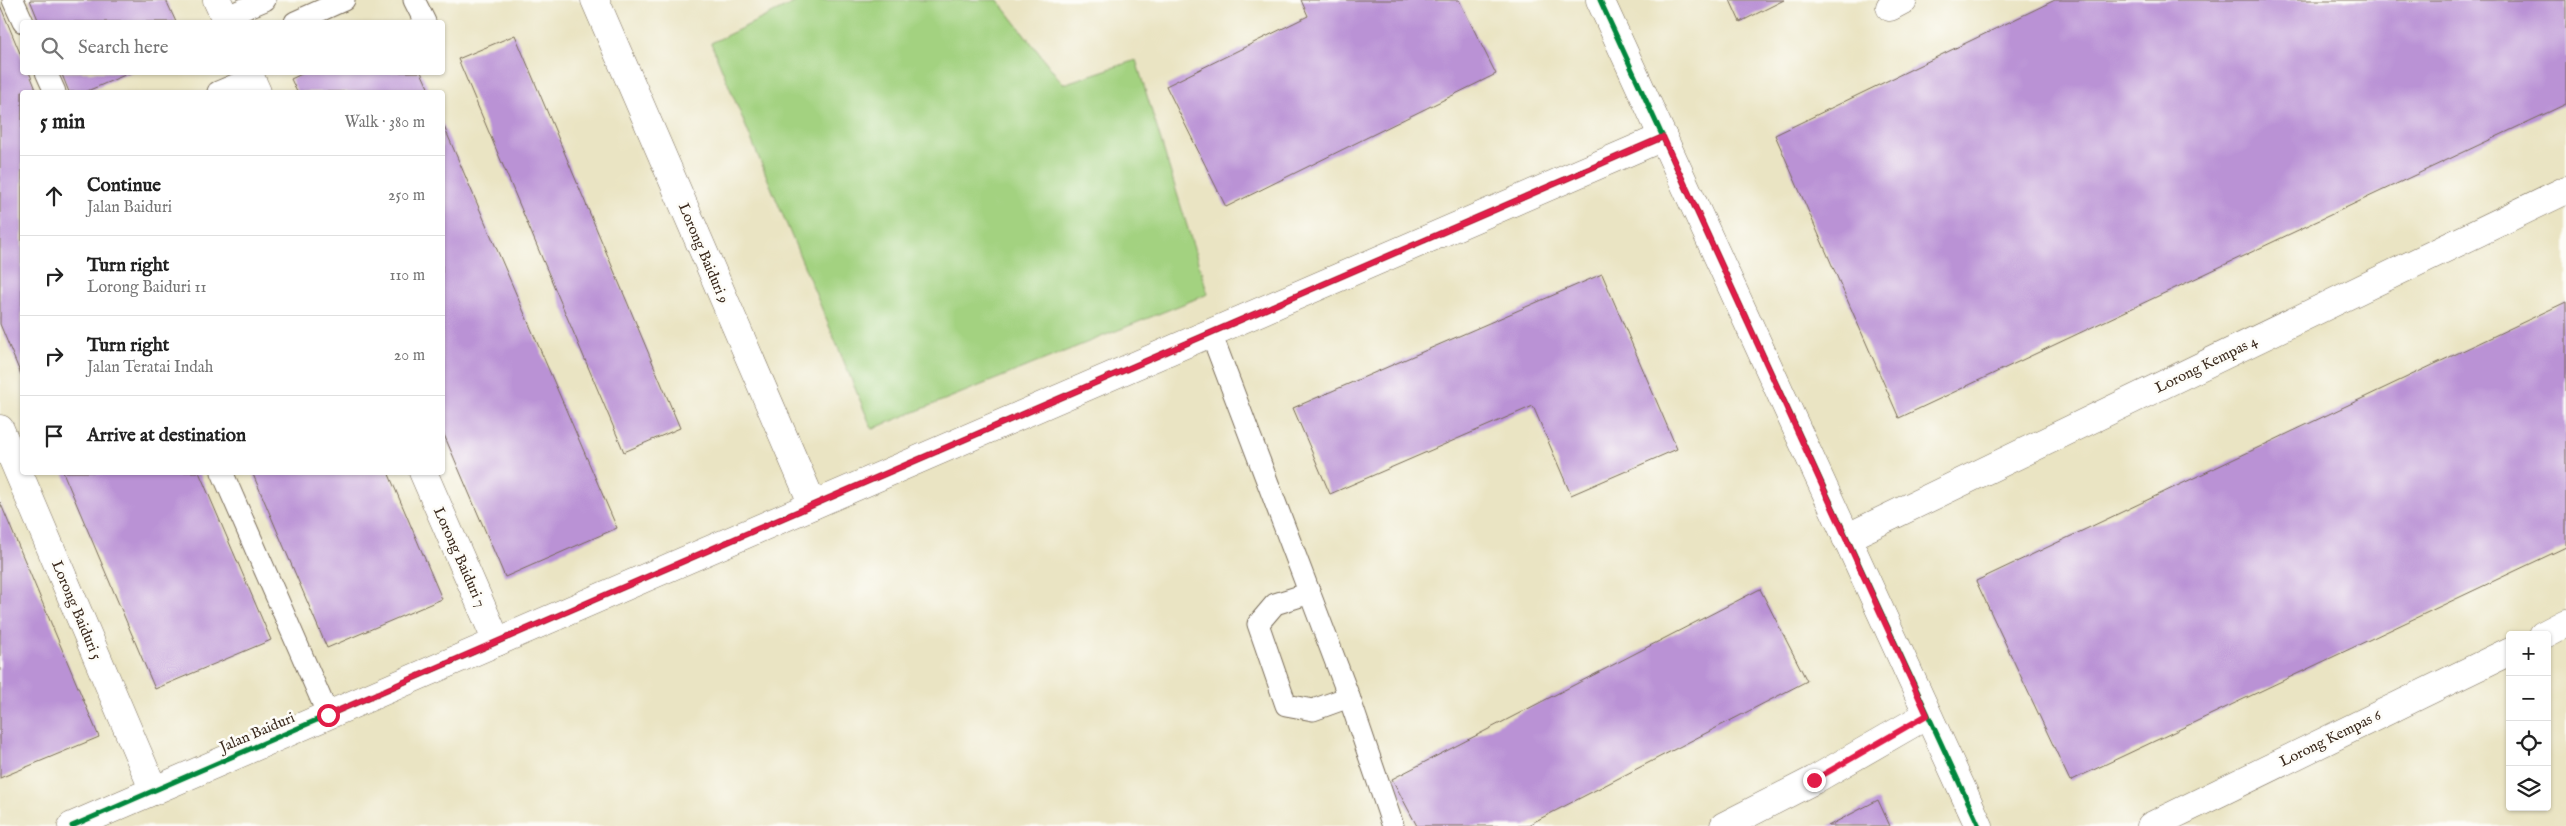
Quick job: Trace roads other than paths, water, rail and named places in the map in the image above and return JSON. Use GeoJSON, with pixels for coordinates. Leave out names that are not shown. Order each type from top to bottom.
{"type":"FeatureCollection","features":[{"type":"Feature","properties":{"kind":"street","name":"Lorong Baiduri 9"},"geometry":{"type":"LineString","coordinates":[[596,0],[813,505]]}},
{"type":"Feature","properties":{"kind":"street"},"geometry":{"type":"LineString","coordinates":[[1600,0],[1979,826]]}},
{"type":"Feature","properties":{"kind":"street","name":"Jalan Baiduri"},"geometry":{"type":"LineString","coordinates":[[72,826],[1663,137]]}},
{"type":"Feature","properties":{"kind":"street","name":"Lorong Kempas 4"},"geometry":{"type":"LineString","coordinates":[[1846,538],[2566,190]]}},
{"type":"Feature","properties":{"kind":"street","name":"Lorong Baiduri 5"},"geometry":{"type":"LineString","coordinates":[[0,429],[154,791]]}},
{"type":"Feature","properties":{"kind":"street","name":"Lorong Baiduri 7"},"geometry":{"type":"LineString","coordinates":[[424,475],[497,642]]}},
{"type":"Feature","properties":{"kind":"street"},"geometry":{"type":"LineString","coordinates":[[2551,631],[2566,624]]}},
{"type":"Feature","properties":{"kind":"street","name":"Lorong Kempas 6"},"geometry":{"type":"LineString","coordinates":[[2151,826],[2506,653]]}},
{"type":"Feature","properties":{"kind":"street"},"geometry":{"type":"LineString","coordinates":[[1724,826],[1814,780],[1927,715]]}},
{"type":"Feature","properties":{"kind":"lane"},"geometry":{"type":"LineString","coordinates":[[13,0],[22,20]]}},
{"type":"Feature","properties":{"kind":"lane"},"geometry":{"type":"LineString","coordinates":[[223,13],[265,0]]}},
{"type":"Feature","properties":{"kind":"lane"},"geometry":{"type":"LineString","coordinates":[[299,20],[344,0]]}},
{"type":"Feature","properties":{"kind":"lane"},"geometry":{"type":"LineString","coordinates":[[414,0],[424,20]]}},
{"type":"Feature","properties":{"kind":"lane"},"geometry":{"type":"LineString","coordinates":[[47,75],[54,90]]}},
{"type":"Feature","properties":{"kind":"lane"},"geometry":{"type":"LineString","coordinates":[[224,90],[252,81]]}},
{"type":"Feature","properties":{"kind":"lane"},"geometry":{"type":"LineString","coordinates":[[1211,333],[1349,697],[1393,826]]}},
{"type":"Feature","properties":{"kind":"lane"},"geometry":{"type":"LineString","coordinates":[[223,475],[328,715]]}},
{"type":"Feature","properties":{"kind":"lane"},"geometry":{"type":"LineString","coordinates":[[1310,593],[1275,604],[1258,624],[1286,705],[1313,710],[1349,697]]}}]}
